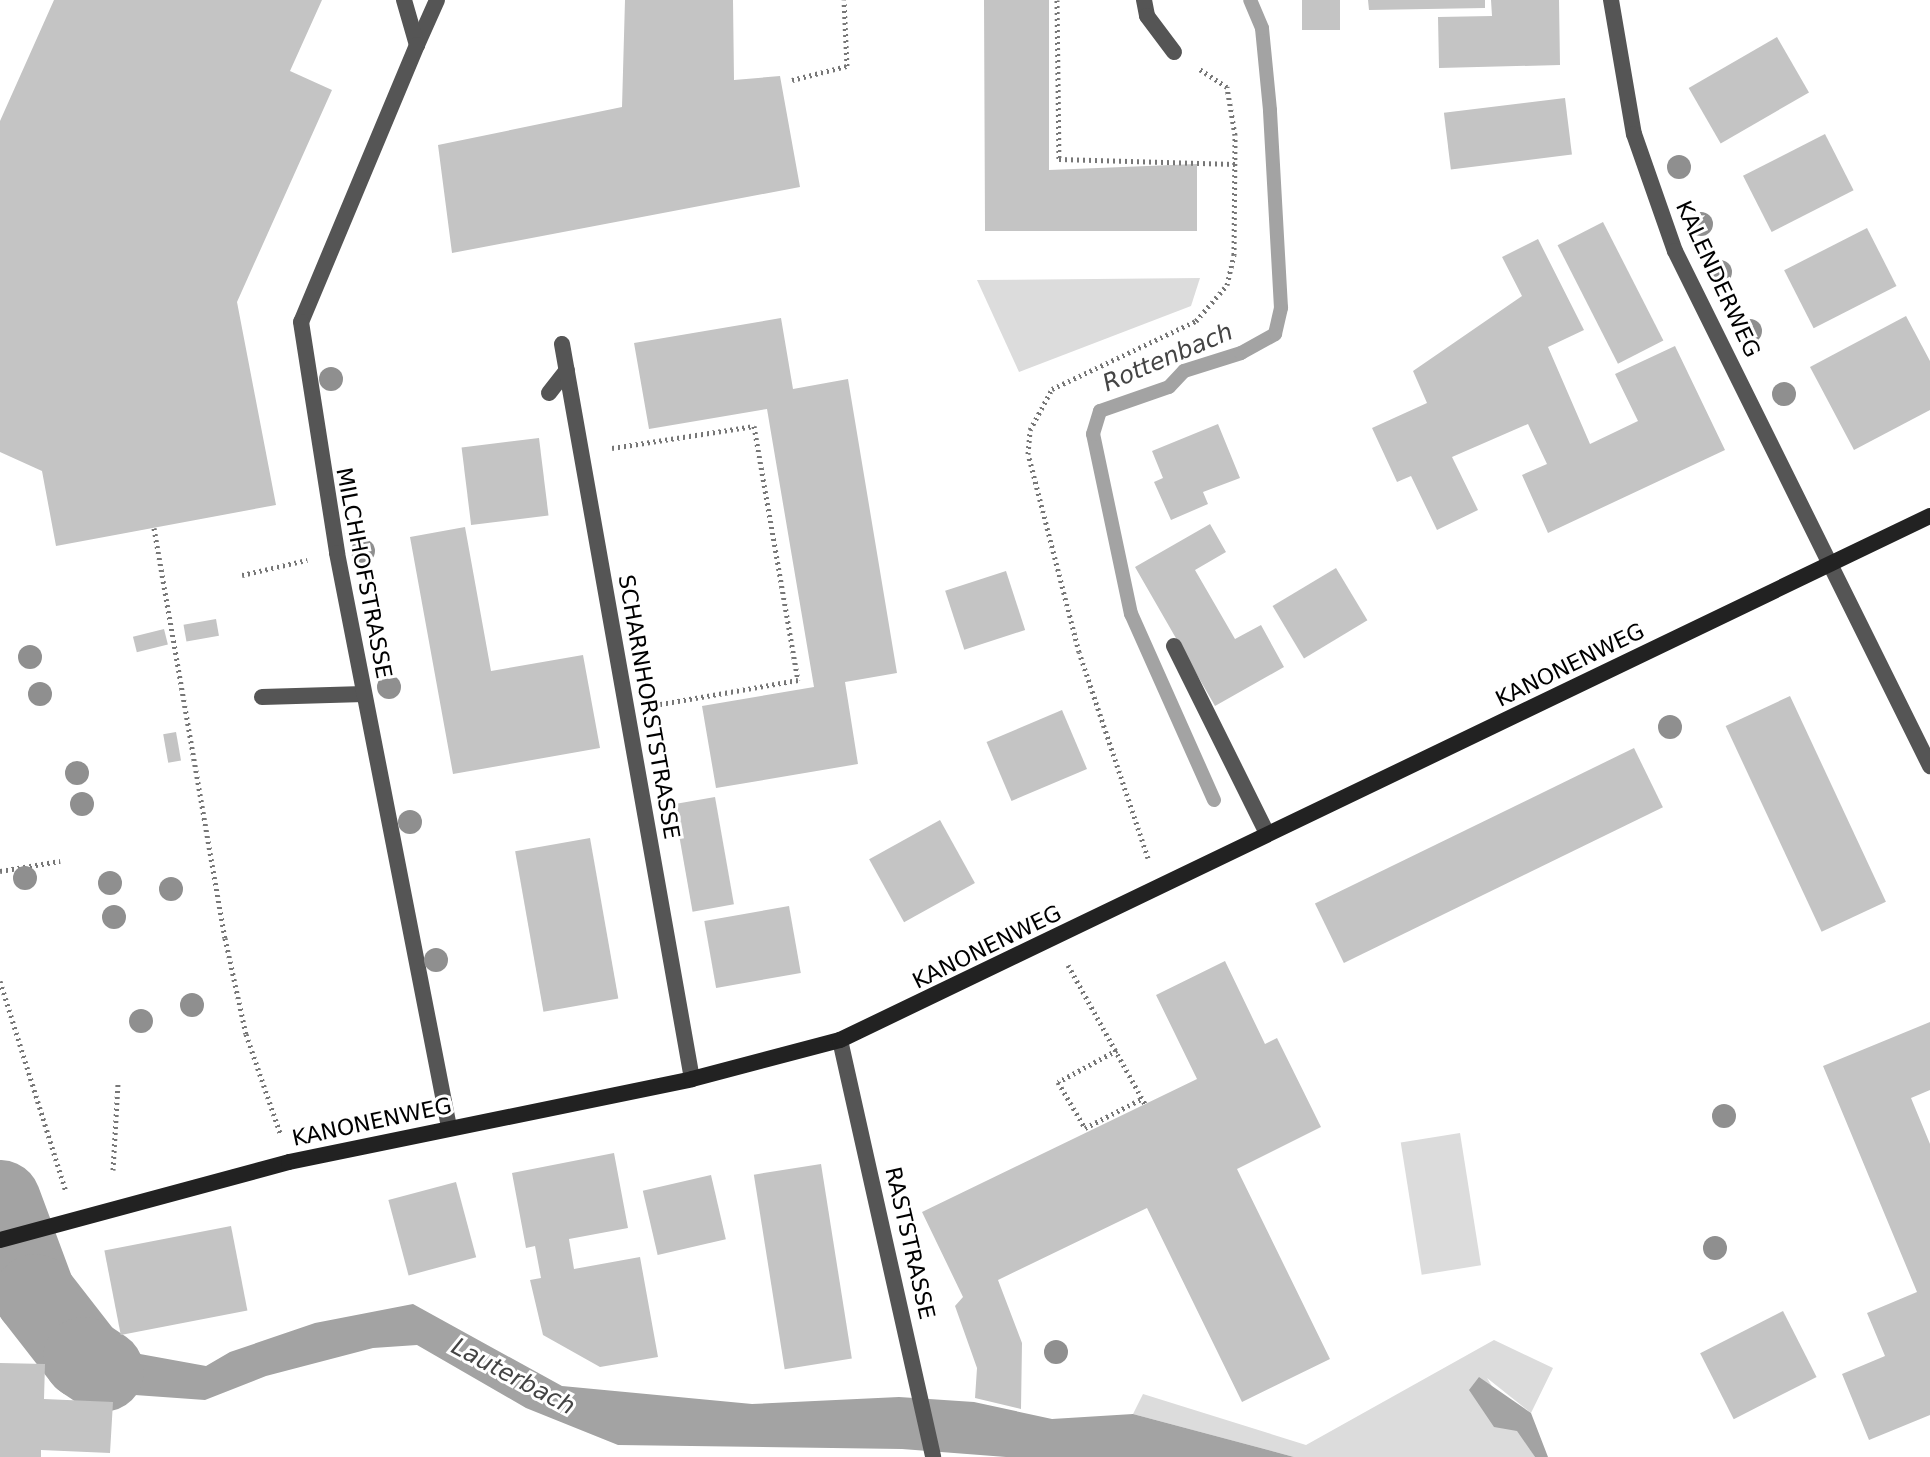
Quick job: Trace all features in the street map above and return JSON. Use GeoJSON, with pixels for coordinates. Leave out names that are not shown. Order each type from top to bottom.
{"type":"FeatureCollection","features":[{"type":"Feature","properties":{"kind":"street"},"geometry":{"type":"LineString","coordinates":[[404,0],[417,45]]}},
{"type":"Feature","properties":{"kind":"street","name":"MILCHHOFSTRASSE"},"geometry":{"type":"LineString","coordinates":[[437,0],[301,322],[337,553],[449,1127]]}},
{"type":"Feature","properties":{"kind":"street"},"geometry":{"type":"LineString","coordinates":[[1144,0],[1153,27],[1174,52]]}},
{"type":"Feature","properties":{"kind":"street","name":"KALENDERWEG"},"geometry":{"type":"LineString","coordinates":[[1611,0],[1634,134],[1675,251],[1930,766]]}},
{"type":"Feature","properties":{"kind":"street","name":"SCHARNHORSTSTRASSE"},"geometry":{"type":"LineString","coordinates":[[562,344],[692,1079]]}},
{"type":"Feature","properties":{"kind":"street"},"geometry":{"type":"LineString","coordinates":[[549,393],[567,370]]}},
{"type":"Feature","properties":{"kind":"street","name":"KANONENWEG"},"geometry":{"type":"LineString","coordinates":[[0,1240],[289,1162],[692,1079],[840,1040],[1054,940],[1267,833],[1413,768],[1828,561],[1930,516]]}},
{"type":"Feature","properties":{"kind":"street"},"geometry":{"type":"LineString","coordinates":[[1174,646],[1267,833]]}},
{"type":"Feature","properties":{"kind":"street"},"geometry":{"type":"LineString","coordinates":[[262,697],[364,694]]}},
{"type":"Feature","properties":{"kind":"street","name":"RASTSTRASSE"},"geometry":{"type":"LineString","coordinates":[[840,1040],[922,1394],[933,1457]]}},
{"type":"Feature","properties":{"kind":"path"},"geometry":{"type":"LineString","coordinates":[[792,80],[847,66],[844,0]]}},
{"type":"Feature","properties":{"kind":"path"},"geometry":{"type":"LineString","coordinates":[[1057,0],[1059,159],[1235,164]]}},
{"type":"Feature","properties":{"kind":"path"},"geometry":{"type":"LineString","coordinates":[[1158,886],[1079,652],[1028,454],[1030,430],[1052,389],[1196,321],[1227,285],[1234,255],[1235,164],[1227,87],[1174,52]]}},
{"type":"Feature","properties":{"kind":"path"},"geometry":{"type":"LineString","coordinates":[[581,453],[754,426],[798,680],[627,710]]}},
{"type":"Feature","properties":{"kind":"path"},"geometry":{"type":"LineString","coordinates":[[154,528],[225,938],[246,1034],[289,1162]]}},
{"type":"Feature","properties":{"kind":"path"},"geometry":{"type":"LineString","coordinates":[[242,575],[337,553]]}},
{"type":"Feature","properties":{"kind":"path"},"geometry":{"type":"LineString","coordinates":[[0,871],[60,861]]}},
{"type":"Feature","properties":{"kind":"path"},"geometry":{"type":"LineString","coordinates":[[1054,940],[1117,1050],[1144,1101],[1085,1128],[1058,1082],[1117,1050]]}},
{"type":"Feature","properties":{"kind":"path"},"geometry":{"type":"LineString","coordinates":[[0,981],[72,1220]]}},
{"type":"Feature","properties":{"kind":"path"},"geometry":{"type":"LineString","coordinates":[[113,1170],[118,1082]]}},
{"type":"Feature","properties":{"kind":"shaded area"},"geometry":{"type":"Polygon","coordinates":[[[1200,278],[1191,306],[1019,372],[977,280],[1200,278]]]}},
{"type":"Feature","properties":{"kind":"shaded area"},"geometry":{"type":"Polygon","coordinates":[[[1460,1133],[1481,1265],[1422,1275],[1401,1142],[1460,1133]]]}},
{"type":"Feature","properties":{"kind":"shaded area"},"geometry":{"type":"Polygon","coordinates":[[[1494,1340],[1553,1368],[1531,1413],[1487,1378],[1535,1457],[1294,1457],[1133,1414],[1143,1394],[1306,1445],[1494,1340]]]}},
{"type":"Feature","properties":{"kind":"water"},"geometry":{"type":"Polygon","coordinates":[[[67,1273],[99,1333],[129,1352],[206,1366],[230,1352],[315,1323],[413,1304],[562,1386],[752,1404],[899,1397],[974,1402],[1052,1419],[1133,1414],[1294,1457],[1006,1457],[902,1449],[618,1445],[526,1408],[417,1345],[373,1348],[266,1376],[205,1400],[107,1393],[68,1365],[28,1288],[67,1273]]]}},
{"type":"Feature","properties":{"kind":"water"},"geometry":{"type":"Polygon","coordinates":[[[1479,1377],[1531,1413],[1548,1457],[1535,1457],[1517,1431],[1494,1427],[1469,1390],[1479,1377]]]}},
{"type":"Feature","properties":{"kind":"building"},"geometry":{"type":"Polygon","coordinates":[[[54,0],[322,0],[290,71],[332,90],[237,302],[276,505],[56,546],[42,471],[0,452],[0,121],[54,0]]]}},
{"type":"Feature","properties":{"kind":"building"},"geometry":{"type":"Polygon","coordinates":[[[625,0],[733,0],[734,80],[780,76],[800,187],[452,253],[438,145],[622,107],[625,0]]]}},
{"type":"Feature","properties":{"kind":"building"},"geometry":{"type":"Polygon","coordinates":[[[984,0],[1049,0],[1049,170],[1197,164],[1197,231],[985,231],[984,0]]]}},
{"type":"Feature","properties":{"kind":"building"},"geometry":{"type":"Polygon","coordinates":[[[1302,0],[1340,0],[1340,30],[1302,30],[1302,0]]]}},
{"type":"Feature","properties":{"kind":"building"},"geometry":{"type":"Polygon","coordinates":[[[1368,0],[1485,0],[1485,8],[1369,10],[1368,0]]]}},
{"type":"Feature","properties":{"kind":"building"},"geometry":{"type":"Polygon","coordinates":[[[1491,0],[1559,0],[1560,65],[1439,68],[1438,17],[1492,16],[1491,0]]]}},
{"type":"Feature","properties":{"kind":"building"},"geometry":{"type":"Polygon","coordinates":[[[1777,37],[1809,92],[1721,143],[1689,88],[1777,37]]]}},
{"type":"Feature","properties":{"kind":"building"},"geometry":{"type":"Polygon","coordinates":[[[1565,98],[1572,155],[1451,169],[1444,113],[1565,98]]]}},
{"type":"Feature","properties":{"kind":"building"},"geometry":{"type":"Polygon","coordinates":[[[1825,134],[1854,190],[1772,232],[1743,176],[1825,134]]]}},
{"type":"Feature","properties":{"kind":"building"},"geometry":{"type":"Polygon","coordinates":[[[1603,222],[1663,341],[1618,364],[1558,245],[1603,222]]]}},
{"type":"Feature","properties":{"kind":"building"},"geometry":{"type":"Polygon","coordinates":[[[1867,228],[1897,286],[1814,328],[1784,270],[1867,228]]]}},
{"type":"Feature","properties":{"kind":"building"},"geometry":{"type":"Polygon","coordinates":[[[1538,239],[1584,330],[1548,347],[1590,444],[1638,421],[1615,374],[1675,346],[1725,450],[1548,533],[1522,475],[1547,464],[1528,424],[1452,457],[1478,510],[1437,530],[1411,476],[1397,482],[1372,428],[1427,403],[1413,371],[1522,296],[1502,257],[1538,239]]]}},
{"type":"Feature","properties":{"kind":"building"},"geometry":{"type":"Polygon","coordinates":[[[1906,316],[1930,361],[1930,410],[1854,450],[1810,367],[1906,316]]]}},
{"type":"Feature","properties":{"kind":"building"},"geometry":{"type":"Polygon","coordinates":[[[781,318],[793,389],[848,379],[897,673],[845,682],[858,764],[716,788],[702,706],[814,687],[767,409],[649,429],[634,343],[781,318]]]}},
{"type":"Feature","properties":{"kind":"building"},"geometry":{"type":"Polygon","coordinates":[[[1218,424],[1240,478],[1203,492],[1208,504],[1171,520],[1154,482],[1163,478],[1152,451],[1218,424]]]}},
{"type":"Feature","properties":{"kind":"building"},"geometry":{"type":"Polygon","coordinates":[[[539,438],[549,515],[471,525],[462,448],[539,438]]]}},
{"type":"Feature","properties":{"kind":"building"},"geometry":{"type":"Polygon","coordinates":[[[1210,524],[1226,552],[1195,570],[1235,639],[1261,625],[1284,667],[1215,706],[1135,567],[1210,524]]]}},
{"type":"Feature","properties":{"kind":"building"},"geometry":{"type":"Polygon","coordinates":[[[465,527],[491,671],[583,655],[600,748],[453,774],[410,537],[465,527]]]}},
{"type":"Feature","properties":{"kind":"building"},"geometry":{"type":"Polygon","coordinates":[[[1336,568],[1367,620],[1304,658],[1273,606],[1336,568]]]}},
{"type":"Feature","properties":{"kind":"building"},"geometry":{"type":"Polygon","coordinates":[[[1006,571],[1025,630],[964,650],[945,591],[1006,571]]]}},
{"type":"Feature","properties":{"kind":"building"},"geometry":{"type":"Polygon","coordinates":[[[216,619],[219,636],[186,641],[184,625],[216,619]]]}},
{"type":"Feature","properties":{"kind":"building"},"geometry":{"type":"Polygon","coordinates":[[[164,629],[168,645],[137,652],[133,637],[164,629]]]}},
{"type":"Feature","properties":{"kind":"building"},"geometry":{"type":"Polygon","coordinates":[[[1790,696],[1886,902],[1822,932],[1726,726],[1790,696]]]}},
{"type":"Feature","properties":{"kind":"building"},"geometry":{"type":"Polygon","coordinates":[[[1062,710],[1087,769],[1012,801],[987,742],[1062,710]]]}},
{"type":"Feature","properties":{"kind":"building"},"geometry":{"type":"Polygon","coordinates":[[[176,732],[181,761],[168,763],[163,734],[176,732]]]}},
{"type":"Feature","properties":{"kind":"building"},"geometry":{"type":"Polygon","coordinates":[[[1634,748],[1663,807],[1344,963],[1315,904],[1634,748]]]}},
{"type":"Feature","properties":{"kind":"building"},"geometry":{"type":"Polygon","coordinates":[[[715,797],[734,904],[693,912],[674,804],[715,797]]]}},
{"type":"Feature","properties":{"kind":"building"},"geometry":{"type":"Polygon","coordinates":[[[940,820],[975,883],[904,922],[869,859],[940,820]]]}},
{"type":"Feature","properties":{"kind":"building"},"geometry":{"type":"Polygon","coordinates":[[[590,838],[618,999],[543,1012],[515,851],[590,838]]]}},
{"type":"Feature","properties":{"kind":"building"},"geometry":{"type":"Polygon","coordinates":[[[789,906],[801,973],[716,988],[704,921],[789,906]]]}},
{"type":"Feature","properties":{"kind":"building"},"geometry":{"type":"Polygon","coordinates":[[[1225,961],[1265,1044],[1277,1038],[1321,1127],[1237,1169],[1330,1359],[1242,1402],[1147,1208],[998,1280],[1022,1343],[1021,1409],[975,1398],[977,1368],[955,1306],[963,1297],[922,1212],[1197,1079],[1156,995],[1225,961]]]}},
{"type":"Feature","properties":{"kind":"building"},"geometry":{"type":"Polygon","coordinates":[[[1930,1022],[1930,1090],[1911,1098],[1930,1144],[1930,1415],[1869,1440],[1842,1374],[1885,1356],[1867,1313],[1917,1292],[1823,1066],[1930,1022]]]}},
{"type":"Feature","properties":{"kind":"building"},"geometry":{"type":"Polygon","coordinates":[[[614,1153],[628,1228],[569,1239],[574,1269],[640,1257],[658,1357],[600,1367],[543,1335],[530,1280],[541,1278],[535,1246],[526,1248],[512,1173],[614,1153]]]}},
{"type":"Feature","properties":{"kind":"building"},"geometry":{"type":"Polygon","coordinates":[[[821,1164],[852,1359],[785,1369],[754,1175],[821,1164]]]}},
{"type":"Feature","properties":{"kind":"building"},"geometry":{"type":"Polygon","coordinates":[[[711,1175],[726,1239],[658,1255],[643,1191],[711,1175]]]}},
{"type":"Feature","properties":{"kind":"building"},"geometry":{"type":"Polygon","coordinates":[[[456,1182],[476,1257],[409,1275],[388,1200],[456,1182]]]}},
{"type":"Feature","properties":{"kind":"building"},"geometry":{"type":"Polygon","coordinates":[[[231,1226],[247,1310],[121,1335],[104,1251],[231,1226]]]}},
{"type":"Feature","properties":{"kind":"building"},"geometry":{"type":"Polygon","coordinates":[[[1783,1311],[1817,1377],[1734,1419],[1700,1353],[1783,1311]]]}},
{"type":"Feature","properties":{"kind":"building"},"geometry":{"type":"Polygon","coordinates":[[[0,1363],[45,1364],[44,1399],[113,1402],[110,1453],[41,1450],[41,1457],[0,1457],[0,1363]]]}},
{"type":"Feature","properties":{"kind":"waterway","name":"Rottenbach"},"geometry":{"type":"LineString","coordinates":[[1214,800],[1131,614],[1093,434],[1100,411],[1169,387],[1184,371],[1241,353],[1275,334],[1281,308],[1270,110],[1262,28],[1250,0]]}},
{"type":"Feature","properties":{"kind":"waterway","name":"Lauterbach"},"geometry":{"type":"LineString","coordinates":[[0,1201],[35,1295],[84,1358],[103,1371]]}}]}
